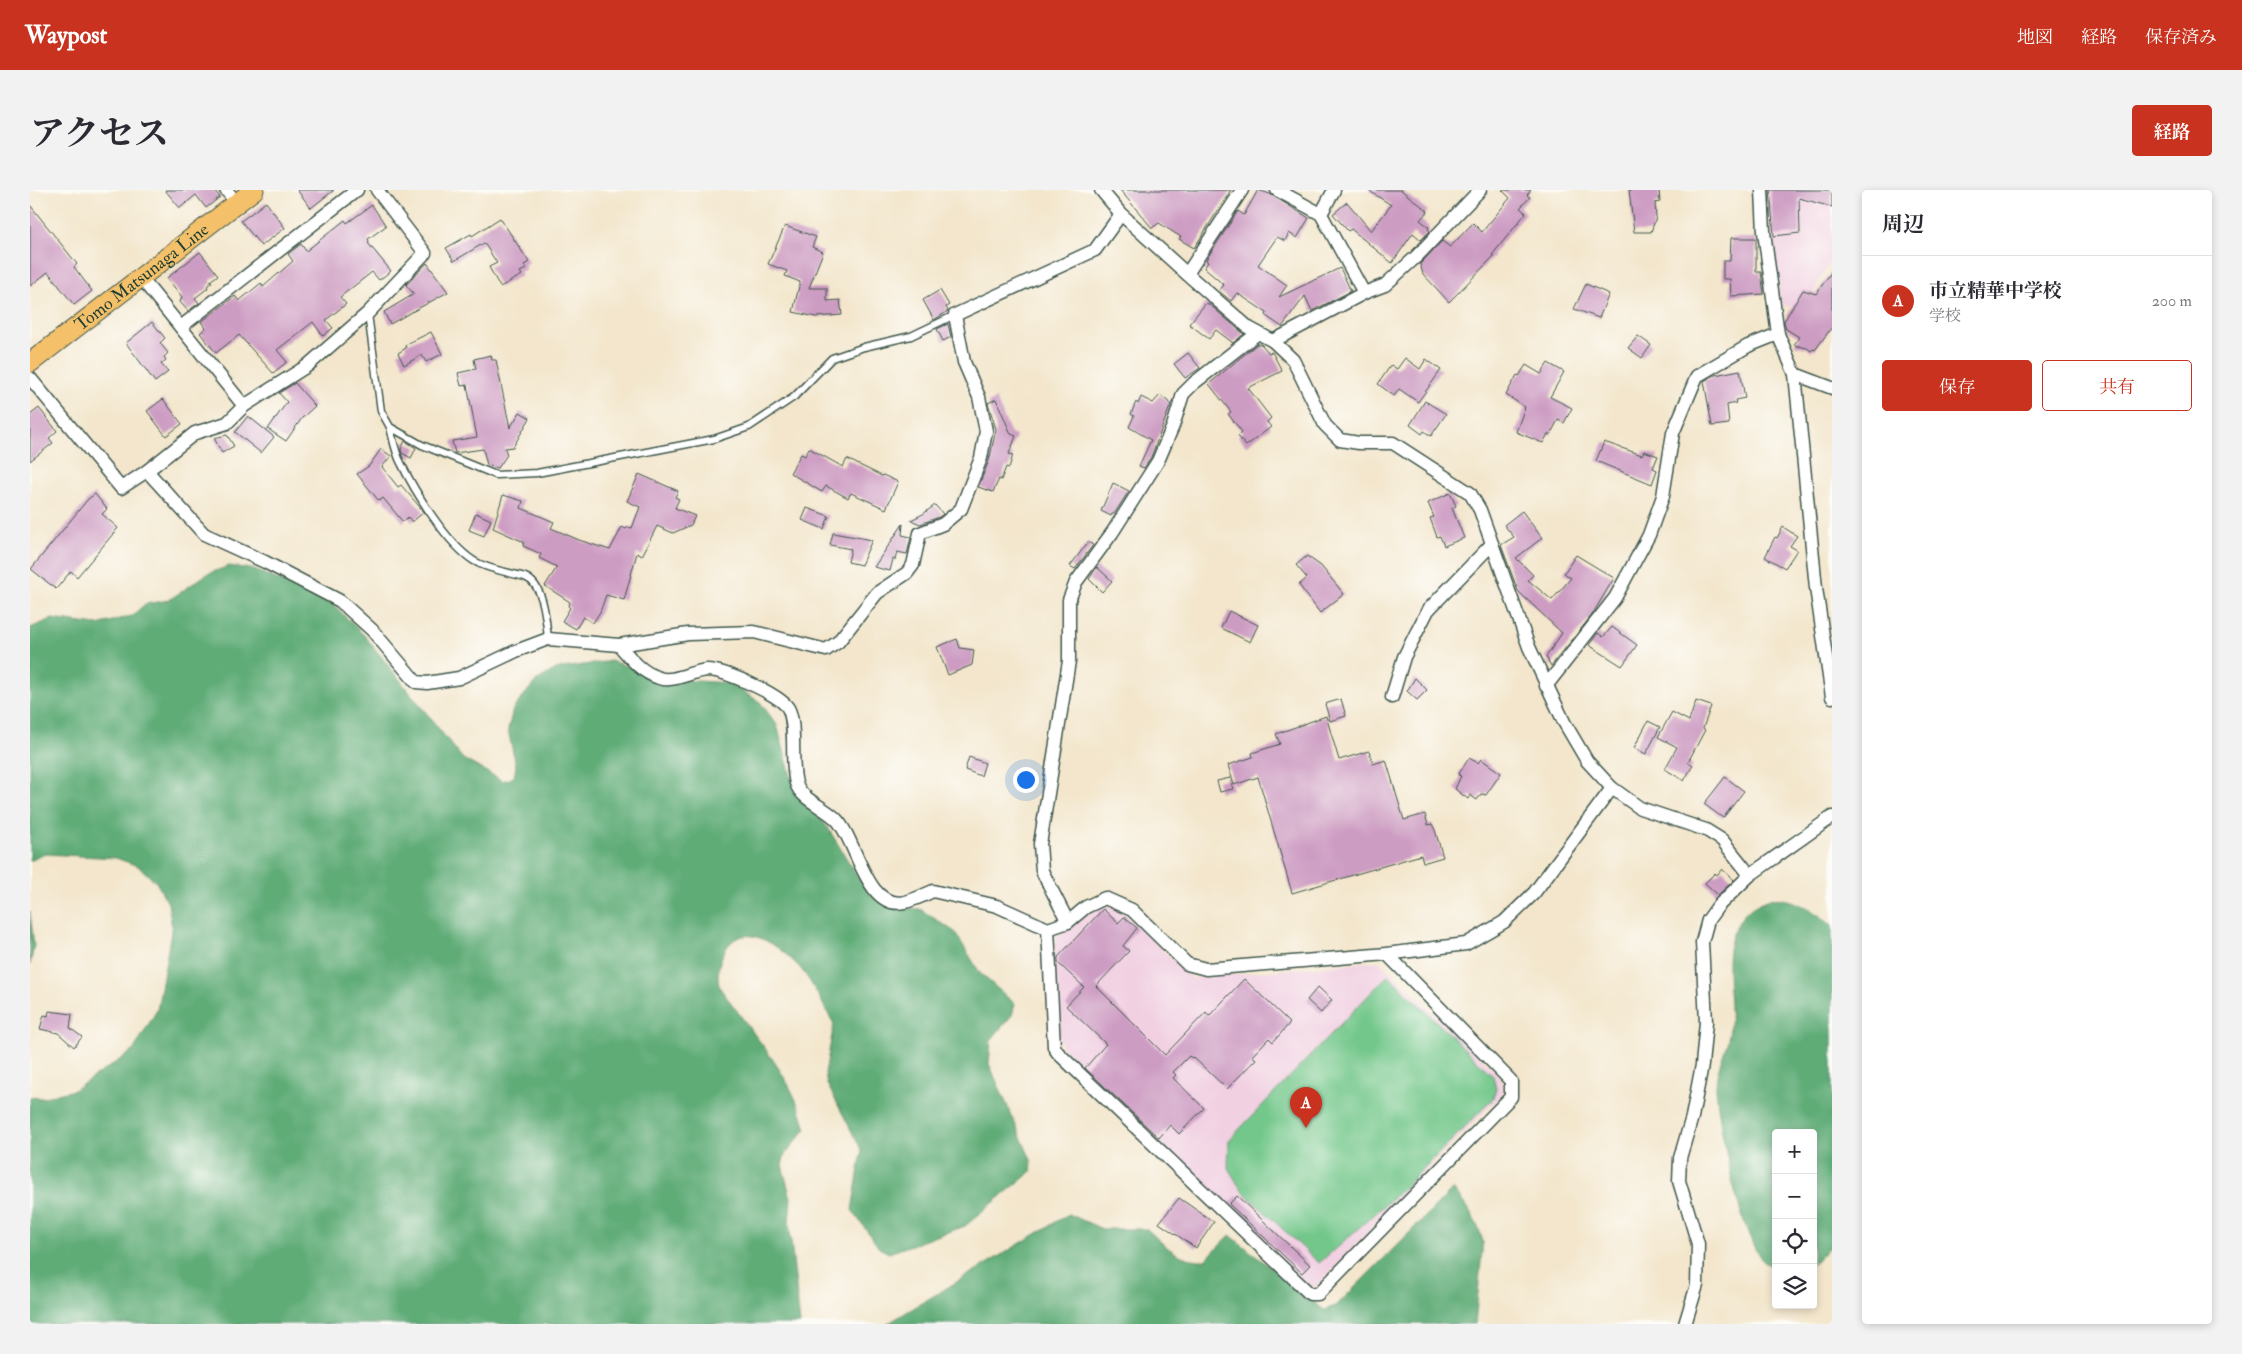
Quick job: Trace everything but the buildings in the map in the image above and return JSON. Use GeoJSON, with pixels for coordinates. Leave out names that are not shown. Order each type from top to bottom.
{"type":"FeatureCollection","features":[{"type":"Feature","properties":{"kind":"main road","name":"Tomo Matsunaga Line"},"geometry":{"type":"LineString","coordinates":[[30,363],[141,278],[232,196],[254,190]]}},
{"type":"Feature","properties":{"kind":"street"},"geometry":{"type":"LineString","coordinates":[[182,326],[357,190]]}},
{"type":"Feature","properties":{"kind":"street"},"geometry":{"type":"LineString","coordinates":[[30,378],[121,488],[147,471],[195,433],[227,423],[244,406],[307,366],[368,313],[425,253],[377,190]]}},
{"type":"Feature","properties":{"kind":"street"},"geometry":{"type":"LineString","coordinates":[[1101,190],[1121,214],[1187,274],[1249,328],[1274,341],[1293,360],[1325,425],[1340,440],[1359,443],[1393,442],[1470,493],[1480,510],[1529,647],[1546,686],[1586,761],[1612,788],[1640,808],[1706,830],[1722,840],[1750,875]]}},
{"type":"Feature","properties":{"kind":"street"},"geometry":{"type":"LineString","coordinates":[[1187,274],[1242,190]]}},
{"type":"Feature","properties":{"kind":"street"},"geometry":{"type":"LineString","coordinates":[[1277,190],[1321,214],[1364,293]]}},
{"type":"Feature","properties":{"kind":"street"},"geometry":{"type":"LineString","coordinates":[[1321,214],[1334,190]]}},
{"type":"Feature","properties":{"kind":"street"},"geometry":{"type":"LineString","coordinates":[[1274,341],[1364,293],[1385,285],[1417,256],[1480,190]]}},
{"type":"Feature","properties":{"kind":"street"},"geometry":{"type":"LineString","coordinates":[[1762,190],[1764,232],[1778,334],[1795,374],[1816,588],[1832,698]]}},
{"type":"Feature","properties":{"kind":"street"},"geometry":{"type":"LineString","coordinates":[[147,471],[204,534],[265,562],[340,601],[372,630],[416,682],[427,683],[459,678],[516,651],[548,639],[619,645],[688,634],[754,632],[826,650],[838,642],[877,593],[907,573],[913,565],[920,533],[943,524],[961,509],[981,458],[986,431],[980,397],[964,362],[955,315],[1095,250],[1121,214]]}},
{"type":"Feature","properties":{"kind":"street"},"geometry":{"type":"LineString","coordinates":[[141,278],[182,326],[244,406]]}},
{"type":"Feature","properties":{"kind":"street"},"geometry":{"type":"LineString","coordinates":[[1068,922],[1042,871],[1040,844],[1069,661],[1069,600],[1076,582],[1112,533],[1158,461],[1173,426],[1183,394],[1194,383],[1258,333]]}},
{"type":"Feature","properties":{"kind":"street"},"geometry":{"type":"LineString","coordinates":[[1546,686],[1615,598],[1649,535],[1663,496],[1673,433],[1697,376],[1748,346],[1778,334]]}},
{"type":"Feature","properties":{"kind":"street"},"geometry":{"type":"LineString","coordinates":[[1795,374],[1832,388]]}},
{"type":"Feature","properties":{"kind":"street"},"geometry":{"type":"LineString","coordinates":[[1392,697],[1404,657],[1428,610],[1492,544]]}},
{"type":"Feature","properties":{"kind":"street"},"geometry":{"type":"LineString","coordinates":[[619,645],[640,669],[660,679],[670,679],[692,672],[709,670],[725,674],[779,698],[788,708],[791,718],[793,767],[801,793],[838,820],[846,832],[872,888],[882,897],[904,903],[933,891],[997,906],[1048,929],[1068,922],[1086,907],[1105,898],[1132,910],[1186,964],[1206,969],[1387,954],[1466,944],[1504,922],[1534,893],[1612,788]]}},
{"type":"Feature","properties":{"kind":"street"},"geometry":{"type":"LineString","coordinates":[[1685,1324],[1697,1285],[1698,1244],[1679,1181],[1680,1166],[1702,1065],[1706,1022],[1702,942],[1708,920],[1718,906],[1750,875],[1832,817]]}},
{"type":"Feature","properties":{"kind":"street"},"geometry":{"type":"LineString","coordinates":[[1048,929],[1054,1047],[1058,1053],[1310,1294],[1318,1294],[1511,1097],[1511,1081],[1387,954]]}},
{"type":"Feature","properties":{"kind":"lane"},"geometry":{"type":"LineString","coordinates":[[368,313],[381,411],[390,427],[400,462],[446,536],[474,561],[527,578],[543,602],[548,639]]}},
{"type":"Feature","properties":{"kind":"lane"},"geometry":{"type":"LineString","coordinates":[[390,427],[422,445],[496,474],[537,473],[714,440],[749,427],[794,398],[832,358],[864,347],[911,336],[955,315]]}},
{"type":"Feature","properties":{"kind":"shaded area"},"geometry":{"type":"Polygon","coordinates":[[[1766,190],[1832,190],[1832,258],[1804,309],[1781,305],[1766,190]]]}},
{"type":"Feature","properties":{"kind":"shaded area"},"geometry":{"type":"Polygon","coordinates":[[[1105,903],[1122,911],[1192,978],[1379,961],[1502,1078],[1502,1094],[1435,1161],[1321,1282],[1314,1287],[1307,1286],[1061,1046],[1051,966],[1056,936],[1097,906],[1105,903]]]}},
{"type":"Feature","properties":{"kind":"green space"},"geometry":{"type":"Polygon","coordinates":[[[229,566],[252,569],[331,602],[364,635],[463,759],[503,781],[514,777],[516,766],[508,730],[513,709],[536,681],[556,669],[611,661],[667,679],[729,683],[760,702],[777,725],[793,783],[828,828],[861,882],[877,897],[898,907],[920,909],[955,932],[980,973],[1015,1004],[1012,1015],[991,1040],[989,1064],[1032,1162],[1031,1172],[965,1226],[889,1253],[879,1248],[852,1210],[862,1151],[827,1084],[825,1073],[834,1024],[806,975],[792,959],[781,950],[758,937],[747,936],[736,938],[727,947],[719,964],[718,982],[720,988],[779,1069],[795,1097],[806,1129],[785,1154],[782,1165],[791,1198],[789,1222],[800,1324],[30,1324],[30,1097],[41,1098],[74,1090],[133,1051],[157,1010],[172,927],[168,903],[156,882],[138,866],[116,858],[45,854],[30,861],[30,628],[52,619],[97,625],[132,616],[145,604],[169,600],[207,574],[229,566]]]}},
{"type":"Feature","properties":{"kind":"green space"},"geometry":{"type":"Polygon","coordinates":[[[1773,898],[1798,903],[1819,915],[1832,926],[1832,1244],[1817,1260],[1817,1129],[1772,1129],[1772,1266],[1763,1261],[1752,1243],[1738,1201],[1721,1127],[1716,1088],[1716,1080],[1729,1033],[1729,950],[1739,921],[1747,911],[1773,898]]]}},
{"type":"Feature","properties":{"kind":"green space"},"geometry":{"type":"Polygon","coordinates":[[[30,911],[34,946],[30,965],[30,911]]]}},
{"type":"Feature","properties":{"kind":"green space"},"geometry":{"type":"Polygon","coordinates":[[[1388,975],[1493,1076],[1496,1088],[1493,1099],[1404,1188],[1319,1263],[1242,1191],[1228,1168],[1229,1140],[1388,975]]]}},
{"type":"Feature","properties":{"kind":"green space"},"geometry":{"type":"Polygon","coordinates":[[[1453,1189],[1475,1220],[1483,1242],[1475,1324],[887,1324],[1069,1214],[1102,1229],[1147,1229],[1173,1251],[1196,1260],[1205,1260],[1230,1235],[1324,1310],[1336,1306],[1453,1189]]]}},
{"type":"Feature","properties":{"kind":"place","name":"市立精華中学校"},"geometry":{"type":"Point","coordinates":[1306,1128]}}]}
